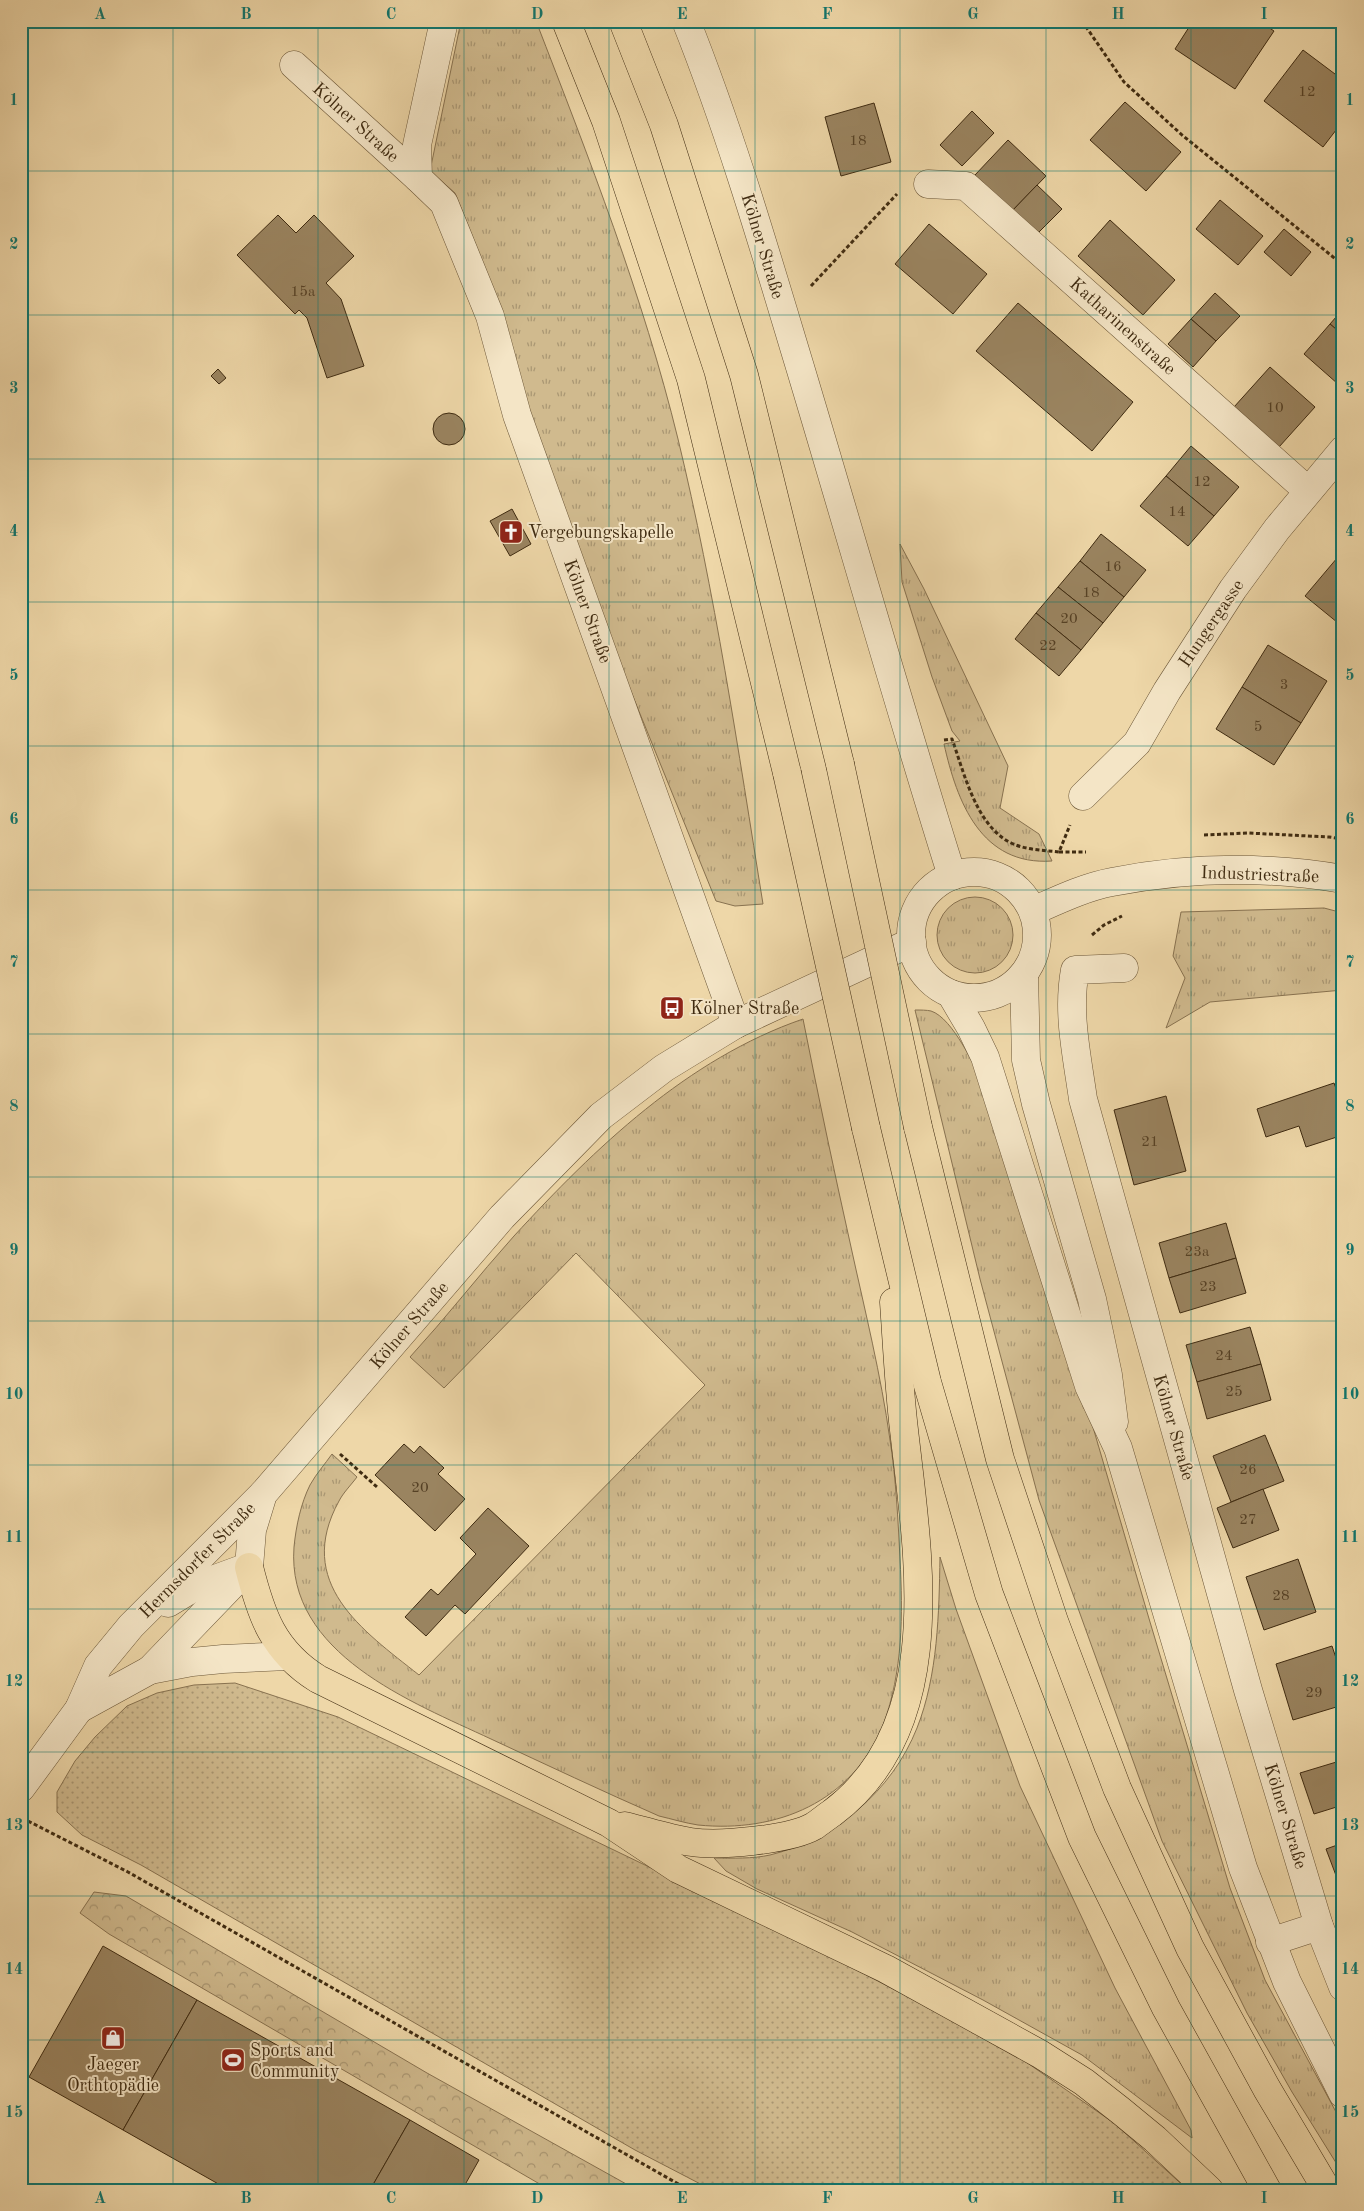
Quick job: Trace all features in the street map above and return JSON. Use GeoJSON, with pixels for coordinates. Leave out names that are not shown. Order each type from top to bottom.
{"type":"FeatureCollection","features":[{"type":"Feature","properties":{"kind":"highway"},"geometry":{"type":"LineString","coordinates":[[566,21],[606,122],[691,379],[787,773],[891,1238],[927,1382],[989,1594],[1082,1837],[1166,2008],[1267,2190]]}},
{"type":"Feature","properties":{"kind":"highway"},"geometry":{"type":"LineString","coordinates":[[623,21],[664,125],[707,253],[744,375],[840,764],[918,1126],[1000,1459],[1054,1621],[1117,1788],[1190,1948],[1267,2089],[1327,2190]]}},
{"type":"Feature","properties":{"kind":"highway"},"geometry":{"type":"LineString","coordinates":[[609,1822],[692,1842],[762,1841],[812,1827],[848,1801],[880,1765],[901,1718],[913,1667],[920,1592],[897,1353],[891,1238]]}},
{"type":"Feature","properties":{"kind":"highway"},"geometry":{"type":"LineString","coordinates":[[249,1567],[259,1607],[268,1625],[288,1656],[300,1668],[318,1680],[609,1822],[678,1869],[886,1969],[1040,2054],[1084,2082],[1156,2139],[1210,2190]]}},
{"type":"Feature","properties":{"kind":"street","name":"Kölner Straße"},"geometry":{"type":"LineString","coordinates":[[418,178],[417,145],[444,21]]}},
{"type":"Feature","properties":{"kind":"street","name":"Kölner Straße"},"geometry":{"type":"LineString","coordinates":[[686,21],[710,81],[758,226],[911,744],[952,876]]}},
{"type":"Feature","properties":{"kind":"street","name":"Kölner Straße"},"geometry":{"type":"LineString","coordinates":[[294,65],[444,203],[490,316],[518,415],[736,1024]]}},
{"type":"Feature","properties":{"kind":"street","name":"Katharinenstraße"},"geometry":{"type":"LineString","coordinates":[[928,184],[966,186],[1307,490]]}},
{"type":"Feature","properties":{"kind":"street","name":"Hungergasse"},"geometry":{"type":"LineString","coordinates":[[1082,796],[1137,743],[1166,691],[1233,590],[1307,490],[1343,450]]}},
{"type":"Feature","properties":{"kind":"street","name":"Industriestraße"},"geometry":{"type":"LineString","coordinates":[[1033,911],[1110,882],[1206,869],[1300,872],[1343,879]]}},
{"type":"Feature","properties":{"kind":"street"},"geometry":{"type":"LineString","coordinates":[[974,872],[995,875],[1017,889],[1033,911],[1036,921],[1037,943],[1030,965],[1024,974],[1011,986],[991,996],[973,998],[951,994],[937,986],[926,975],[915,957],[912,942],[912,926],[918,906],[934,886],[952,876],[974,872]]}},
{"type":"Feature","properties":{"kind":"street","name":"Kölner Straße"},"geometry":{"type":"LineString","coordinates":[[249,1567],[252,1530],[264,1494],[502,1217],[601,1116],[664,1068],[736,1024],[912,942]]}},
{"type":"Feature","properties":{"kind":"street","name":"Kölner Straße"},"geometry":{"type":"LineString","coordinates":[[1124,968],[1075,970],[1072,986],[1072,1021],[1083,1099],[1243,1672],[1319,1926],[1343,1987]]}},
{"type":"Feature","properties":{"kind":"street"},"geometry":{"type":"LineString","coordinates":[[1024,974],[1026,1060],[1036,1104],[1092,1299],[1108,1375],[1118,1448]]}},
{"type":"Feature","properties":{"kind":"street"},"geometry":{"type":"LineString","coordinates":[[951,994],[971,1028],[984,1057],[1089,1386],[1118,1448],[1243,1868],[1287,1982],[1343,2094]]}},
{"type":"Feature","properties":{"kind":"street","name":"Hermsdorfer Straße"},"geometry":{"type":"LineString","coordinates":[[21,1788],[80,1709],[98,1666],[131,1626],[264,1494]]}},
{"type":"Feature","properties":{"kind":"street","name":"Hermsdorfer Straße"},"geometry":{"type":"LineString","coordinates":[[131,1626],[196,1586],[249,1567]]}},
{"type":"Feature","properties":{"kind":"street","name":"Hermsdorfer Straße"},"geometry":{"type":"LineString","coordinates":[[80,1709],[150,1670],[249,1567]]}},
{"type":"Feature","properties":{"kind":"street","name":"Hermsdorfer Straße"},"geometry":{"type":"LineString","coordinates":[[150,1670],[192,1662],[288,1656]]}},
{"type":"Feature","properties":{"kind":"street"},"geometry":{"type":"LineString","coordinates":[[1270,1942],[1319,1926]]}},
{"type":"Feature","properties":{"kind":"path"},"geometry":{"type":"LineString","coordinates":[[1082,21],[1124,82],[1182,135],[1343,265]]}},
{"type":"Feature","properties":{"kind":"path"},"geometry":{"type":"LineString","coordinates":[[784,315],[900,191],[928,184]]}},
{"type":"Feature","properties":{"kind":"path"},"geometry":{"type":"LineString","coordinates":[[911,744],[952,738],[973,798],[981,813],[995,830],[1009,841],[1030,849],[1058,852],[1082,796]]}},
{"type":"Feature","properties":{"kind":"path"},"geometry":{"type":"LineString","coordinates":[[348,1460],[377,1487]]}},
{"type":"Feature","properties":{"kind":"path"},"geometry":{"type":"LineString","coordinates":[[21,1817],[128,1872],[689,2190]]}},
{"type":"Feature","properties":{"kind":"green space"},"geometry":{"type":"Polygon","coordinates":[[[461,21],[536,21],[632,280],[678,439],[703,554],[715,612],[763,904],[735,906],[716,901],[608,635],[529,411],[503,313],[455,193],[430,171],[461,21]]]}},
{"type":"Feature","properties":{"kind":"green space"},"geometry":{"type":"Polygon","coordinates":[[[900,544],[924,589],[1008,766],[1000,808],[1039,834],[1052,861],[1028,860],[1007,853],[990,841],[976,826],[965,808],[949,766],[944,744],[960,741],[952,731],[932,677],[902,582],[900,544]]]}},
{"type":"Feature","properties":{"kind":"green space"},"geometry":{"type":"Polygon","coordinates":[[[968,897],[982,897],[996,903],[1007,914],[1013,928],[1010,950],[1002,962],[982,973],[968,973],[954,967],[943,956],[937,942],[937,928],[943,914],[954,903],[968,897]]]}},
{"type":"Feature","properties":{"kind":"green space"},"geometry":{"type":"Polygon","coordinates":[[[1324,908],[1343,913],[1343,990],[1210,1002],[1166,1028],[1185,978],[1173,956],[1181,912],[1324,908]]]}},
{"type":"Feature","properties":{"kind":"green space"},"geometry":{"type":"Polygon","coordinates":[[[915,1010],[931,1011],[947,1023],[963,1045],[985,1088],[1078,1376],[1230,1888],[1265,1980],[1343,2125],[1343,2174],[1292,2092],[1247,2013],[1162,1841],[1039,1500],[980,1279],[915,1010]]]}},
{"type":"Feature","properties":{"kind":"green space"},"geometry":{"type":"Polygon","coordinates":[[[803,1019],[877,1367],[890,1440],[894,1469],[901,1580],[898,1664],[890,1705],[883,1725],[869,1752],[852,1774],[832,1793],[808,1807],[783,1817],[756,1824],[698,1825],[659,1816],[575,1778],[426,1708],[392,1690],[360,1669],[332,1645],[310,1617],[297,1584],[295,1539],[299,1515],[310,1485],[332,1454],[357,1477],[339,1501],[327,1530],[324,1556],[330,1580],[341,1602],[357,1622],[419,1675],[705,1385],[576,1253],[444,1388],[410,1357],[514,1236],[610,1139],[682,1082],[720,1057],[761,1036],[803,1019]]]}},
{"type":"Feature","properties":{"kind":"green space"},"geometry":{"type":"Polygon","coordinates":[[[940,1557],[956,1609],[1020,1786],[1115,1988],[1191,2130],[1192,2138],[1082,2055],[983,2000],[852,1932],[757,1889],[726,1871],[714,1858],[749,1858],[770,1855],[794,1848],[817,1837],[859,1809],[877,1792],[893,1772],[917,1728],[929,1687],[938,1622],[940,1557]]]}},
{"type":"Feature","properties":{"kind":"green space"},"geometry":{"type":"Polygon","coordinates":[[[235,1683],[338,1717],[674,1879],[822,1952],[945,2016],[1013,2053],[1114,2123],[1188,2190],[712,2190],[635,2150],[141,1865],[82,1835],[57,1812],[57,1792],[75,1761],[95,1737],[127,1706],[157,1693],[194,1685],[235,1683]]]}},
{"type":"Feature","properties":{"kind":"green space"},"geometry":{"type":"Polygon","coordinates":[[[94,1892],[126,1896],[427,2073],[637,2190],[550,2190],[109,1934],[80,1913],[94,1892]]]}},
{"type":"Feature","properties":{"kind":"building"},"geometry":{"type":"Polygon","coordinates":[[[797,21],[820,21],[799,28],[797,21]]]}},
{"type":"Feature","properties":{"kind":"building"},"geometry":{"type":"Polygon","coordinates":[[[1193,21],[1259,21],[1274,31],[1235,89],[1175,49],[1193,21]]]}},
{"type":"Feature","properties":{"kind":"building"},"geometry":{"type":"Polygon","coordinates":[[[1303,50],[1343,80],[1343,121],[1323,147],[1264,101],[1303,50]]]}},
{"type":"Feature","properties":{"kind":"building"},"geometry":{"type":"Polygon","coordinates":[[[1125,102],[1181,152],[1146,191],[1090,140],[1125,102]]]}},
{"type":"Feature","properties":{"kind":"building"},"geometry":{"type":"Polygon","coordinates":[[[874,103],[891,162],[841,176],[825,117],[874,103]]]}},
{"type":"Feature","properties":{"kind":"building"},"geometry":{"type":"Polygon","coordinates":[[[972,111],[994,133],[962,166],[940,145],[972,111]]]}},
{"type":"Feature","properties":{"kind":"building"},"geometry":{"type":"Polygon","coordinates":[[[1008,140],[1046,176],[1012,211],[975,175],[1008,140]]]}},
{"type":"Feature","properties":{"kind":"building"},"geometry":{"type":"Polygon","coordinates":[[[1037,185],[1062,209],[1037,234],[1012,211],[1037,185]]]}},
{"type":"Feature","properties":{"kind":"building"},"geometry":{"type":"Polygon","coordinates":[[[1220,200],[1263,236],[1238,265],[1196,229],[1220,200]]]}},
{"type":"Feature","properties":{"kind":"building"},"geometry":{"type":"Polygon","coordinates":[[[278,215],[296,233],[314,215],[354,256],[326,283],[341,299],[364,366],[327,378],[307,318],[299,310],[295,314],[237,255],[278,215]]]}},
{"type":"Feature","properties":{"kind":"building"},"geometry":{"type":"Polygon","coordinates":[[[1110,220],[1175,280],[1143,315],[1078,256],[1110,220]]]}},
{"type":"Feature","properties":{"kind":"building"},"geometry":{"type":"Polygon","coordinates":[[[929,224],[987,274],[953,314],[895,264],[929,224]]]}},
{"type":"Feature","properties":{"kind":"building"},"geometry":{"type":"Polygon","coordinates":[[[1284,229],[1311,252],[1291,276],[1264,252],[1284,229]]]}},
{"type":"Feature","properties":{"kind":"building"},"geometry":{"type":"Polygon","coordinates":[[[1215,293],[1240,316],[1216,341],[1191,319],[1215,293]]]}},
{"type":"Feature","properties":{"kind":"building"},"geometry":{"type":"Polygon","coordinates":[[[1018,303],[1133,402],[1092,451],[976,351],[1018,303]]]}},
{"type":"Feature","properties":{"kind":"building"},"geometry":{"type":"Polygon","coordinates":[[[1343,309],[1343,335],[1330,324],[1343,309]]]}},
{"type":"Feature","properties":{"kind":"building"},"geometry":{"type":"Polygon","coordinates":[[[1191,319],[1216,341],[1193,367],[1168,344],[1191,319]]]}},
{"type":"Feature","properties":{"kind":"building"},"geometry":{"type":"Polygon","coordinates":[[[1330,324],[1343,335],[1343,378],[1338,384],[1304,354],[1330,324]]]}},
{"type":"Feature","properties":{"kind":"building"},"geometry":{"type":"Polygon","coordinates":[[[1270,367],[1315,407],[1279,447],[1234,407],[1270,367]]]}},
{"type":"Feature","properties":{"kind":"building"},"geometry":{"type":"Polygon","coordinates":[[[218,369],[226,378],[219,384],[211,376],[218,369]]]}},
{"type":"Feature","properties":{"kind":"building"},"geometry":{"type":"Polygon","coordinates":[[[449,413],[455,414],[460,418],[464,423],[464,435],[460,440],[455,444],[449,445],[443,444],[438,440],[434,435],[433,429],[434,423],[438,418],[443,414],[449,413]]]}},
{"type":"Feature","properties":{"kind":"building"},"geometry":{"type":"Polygon","coordinates":[[[1191,446],[1239,487],[1214,516],[1166,476],[1191,446]]]}},
{"type":"Feature","properties":{"kind":"building"},"geometry":{"type":"Polygon","coordinates":[[[1166,476],[1214,516],[1188,546],[1140,506],[1166,476]]]}},
{"type":"Feature","properties":{"kind":"building","name":"Vergebungskapelle"},"geometry":{"type":"Polygon","coordinates":[[[512,509],[531,544],[510,556],[490,521],[512,509]]]}},
{"type":"Feature","properties":{"kind":"building"},"geometry":{"type":"Polygon","coordinates":[[[1101,534],[1146,570],[1124,597],[1080,561],[1101,534]]]}},
{"type":"Feature","properties":{"kind":"building"},"geometry":{"type":"Polygon","coordinates":[[[1343,551],[1343,627],[1305,596],[1343,551]]]}},
{"type":"Feature","properties":{"kind":"building"},"geometry":{"type":"Polygon","coordinates":[[[1080,561],[1124,597],[1103,623],[1058,587],[1080,561]]]}},
{"type":"Feature","properties":{"kind":"building"},"geometry":{"type":"Polygon","coordinates":[[[1058,587],[1103,623],[1081,650],[1036,613],[1058,587]]]}},
{"type":"Feature","properties":{"kind":"building"},"geometry":{"type":"Polygon","coordinates":[[[1036,613],[1081,650],[1059,676],[1015,639],[1036,613]]]}},
{"type":"Feature","properties":{"kind":"building"},"geometry":{"type":"Polygon","coordinates":[[[1268,645],[1327,681],[1301,723],[1242,687],[1268,645]]]}},
{"type":"Feature","properties":{"kind":"building"},"geometry":{"type":"Polygon","coordinates":[[[1242,687],[1301,723],[1274,765],[1216,729],[1242,687]]]}},
{"type":"Feature","properties":{"kind":"building"},"geometry":{"type":"Polygon","coordinates":[[[1334,1083],[1343,1108],[1343,1135],[1306,1147],[1299,1126],[1266,1137],[1257,1109],[1334,1083]]]}},
{"type":"Feature","properties":{"kind":"building"},"geometry":{"type":"Polygon","coordinates":[[[1166,1096],[1186,1171],[1134,1185],[1114,1110],[1166,1096]]]}},
{"type":"Feature","properties":{"kind":"building"},"geometry":{"type":"Polygon","coordinates":[[[1226,1223],[1236,1258],[1169,1278],[1159,1243],[1226,1223]]]}},
{"type":"Feature","properties":{"kind":"building"},"geometry":{"type":"Polygon","coordinates":[[[1236,1258],[1246,1293],[1180,1313],[1169,1278],[1236,1258]]]}},
{"type":"Feature","properties":{"kind":"building"},"geometry":{"type":"Polygon","coordinates":[[[1250,1327],[1261,1364],[1197,1382],[1186,1345],[1250,1327]]]}},
{"type":"Feature","properties":{"kind":"building"},"geometry":{"type":"Polygon","coordinates":[[[1261,1364],[1271,1400],[1207,1419],[1197,1382],[1261,1364]]]}},
{"type":"Feature","properties":{"kind":"building"},"geometry":{"type":"Polygon","coordinates":[[[1265,1435],[1284,1481],[1231,1502],[1213,1456],[1265,1435]]]}},
{"type":"Feature","properties":{"kind":"building"},"geometry":{"type":"Polygon","coordinates":[[[404,1444],[414,1453],[420,1446],[444,1468],[438,1474],[465,1499],[435,1531],[375,1475],[404,1444]]]}},
{"type":"Feature","properties":{"kind":"building"},"geometry":{"type":"Polygon","coordinates":[[[1263,1489],[1279,1530],[1233,1548],[1217,1508],[1263,1489]]]}},
{"type":"Feature","properties":{"kind":"building"},"geometry":{"type":"Polygon","coordinates":[[[488,1508],[529,1546],[465,1614],[455,1605],[426,1636],[405,1617],[431,1589],[438,1595],[476,1554],[460,1538],[488,1508]]]}},
{"type":"Feature","properties":{"kind":"building"},"geometry":{"type":"Polygon","coordinates":[[[1298,1559],[1316,1612],[1264,1630],[1246,1577],[1298,1559]]]}},
{"type":"Feature","properties":{"kind":"building"},"geometry":{"type":"Polygon","coordinates":[[[1332,1646],[1343,1679],[1343,1705],[1293,1720],[1276,1664],[1332,1646]]]}},
{"type":"Feature","properties":{"kind":"building"},"geometry":{"type":"Polygon","coordinates":[[[1343,1760],[1343,1805],[1314,1814],[1300,1773],[1343,1760]]]}},
{"type":"Feature","properties":{"kind":"building"},"geometry":{"type":"Polygon","coordinates":[[[1343,1843],[1343,1894],[1326,1849],[1343,1843]]]}},
{"type":"Feature","properties":{"kind":"building","name":"Jaeger Orthtopädie"},"geometry":{"type":"Polygon","coordinates":[[[103,1946],[197,2000],[123,2130],[29,2077],[103,1946]]]}},
{"type":"Feature","properties":{"kind":"building","name":"Sports and Community"},"geometry":{"type":"Polygon","coordinates":[[[197,2000],[410,2120],[370,2190],[229,2190],[123,2130],[197,2000]]]}},
{"type":"Feature","properties":{"kind":"building"},"geometry":{"type":"Polygon","coordinates":[[[410,2120],[479,2160],[462,2190],[370,2190],[410,2120]]]}},
{"type":"Feature","properties":{"kind":"place","name":"Vergebungskapelle"},"geometry":{"type":"Point","coordinates":[511,532]}},
{"type":"Feature","properties":{"kind":"place","name":"Kölner Straße"},"geometry":{"type":"Point","coordinates":[672,1008]}},
{"type":"Feature","properties":{"kind":"place","name":"Jaeger Orthtopädie"},"geometry":{"type":"Point","coordinates":[113,2038]}},
{"type":"Feature","properties":{"kind":"place","name":"Sports and Community"},"geometry":{"type":"Point","coordinates":[233,2060]}}]}
